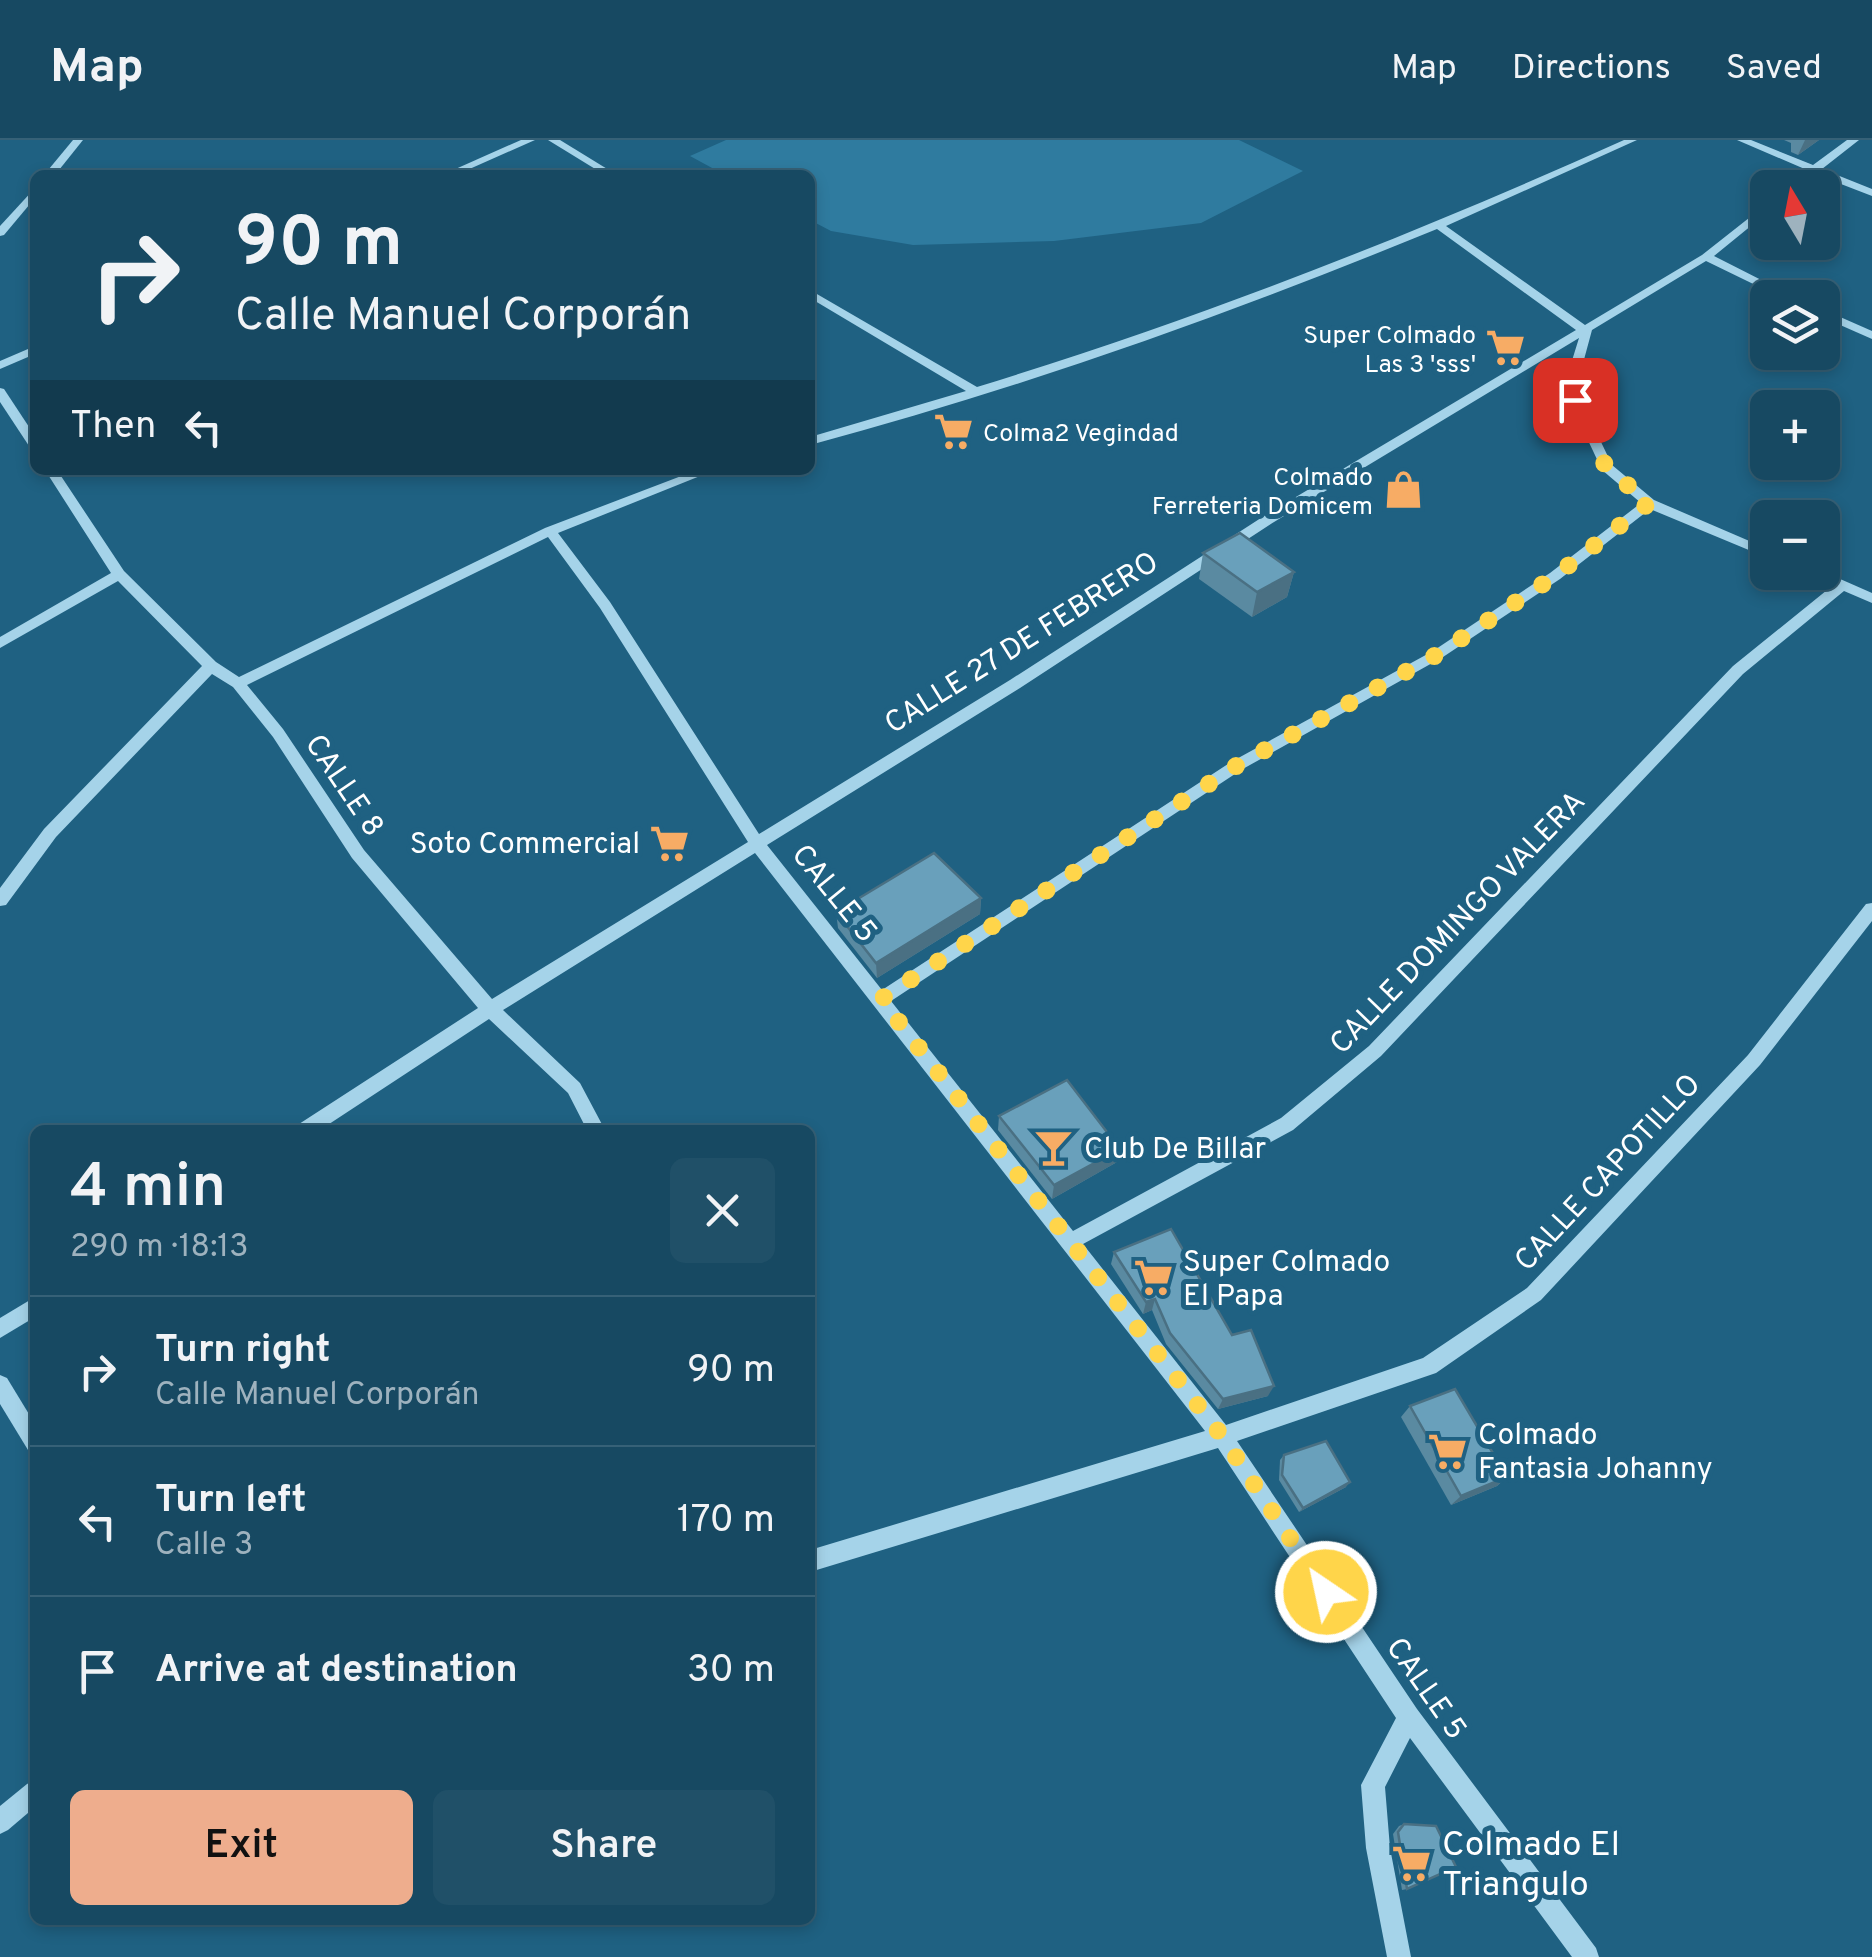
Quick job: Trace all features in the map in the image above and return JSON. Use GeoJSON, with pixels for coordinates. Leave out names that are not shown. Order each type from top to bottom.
{"type":"FeatureCollection","features":[{"type":"Feature","properties":{"kind":"street"},"geometry":{"type":"LineString","coordinates":[[53,170],[78,140]]}},
{"type":"Feature","properties":{"kind":"street"},"geometry":{"type":"LineString","coordinates":[[459,170],[530,140]]}},
{"type":"Feature","properties":{"kind":"street"},"geometry":{"type":"LineString","coordinates":[[553,140],[604,170]]}},
{"type":"Feature","properties":{"kind":"street"},"geometry":{"type":"LineString","coordinates":[[815,440],[978,394],[1501,201],[1632,140]]}},
{"type":"Feature","properties":{"kind":"street"},"geometry":{"type":"LineString","coordinates":[[1742,140],[1872,193]]}},
{"type":"Feature","properties":{"kind":"street"},"geometry":{"type":"LineString","coordinates":[[1811,169],[1854,140]]}},
{"type":"Feature","properties":{"kind":"street"},"geometry":{"type":"LineString","coordinates":[[0,233],[30,197]]}},
{"type":"Feature","properties":{"kind":"street","name":"CALLE 27 DE FEBRERO"},"geometry":{"type":"LineString","coordinates":[[313,1125],[756,842],[1016,684],[1269,519],[1587,332],[1706,257],[1750,221]]}},
{"type":"Feature","properties":{"kind":"street"},"geometry":{"type":"LineString","coordinates":[[1438,225],[1587,332],[1576,367],[1575,400],[1606,467],[1649,503],[1750,546]]}},
{"type":"Feature","properties":{"kind":"street"},"geometry":{"type":"LineString","coordinates":[[1706,257],[1754,280]]}},
{"type":"Feature","properties":{"kind":"street"},"geometry":{"type":"LineString","coordinates":[[815,296],[978,394]]}},
{"type":"Feature","properties":{"kind":"street"},"geometry":{"type":"LineString","coordinates":[[1840,321],[1872,336]]}},
{"type":"Feature","properties":{"kind":"street"},"geometry":{"type":"LineString","coordinates":[[0,365],[30,352]]}},
{"type":"Feature","properties":{"kind":"street"},"geometry":{"type":"LineString","coordinates":[[0,392],[30,438]]}},
{"type":"Feature","properties":{"kind":"street","name":"CALLE 8"},"geometry":{"type":"LineString","coordinates":[[54,475],[119,574],[212,666],[238,683],[278,734],[358,854],[490,1009],[574,1088],[593,1125]]}},
{"type":"Feature","properties":{"kind":"street"},"geometry":{"type":"LineString","coordinates":[[238,683],[550,530],[696,475]]}},
{"type":"Feature","properties":{"kind":"street"},"geometry":{"type":"LineString","coordinates":[[881,999],[1236,766],[1438,654],[1555,576],[1649,503]]}},
{"type":"Feature","properties":{"kind":"street","name":"CALLE 5"},"geometry":{"type":"LineString","coordinates":[[550,530],[605,605],[756,842],[1222,1436],[1409,1717],[1587,1957]]}},
{"type":"Feature","properties":{"kind":"street"},"geometry":{"type":"LineString","coordinates":[[0,643],[119,574]]}},
{"type":"Feature","properties":{"kind":"street"},"geometry":{"type":"LineString","coordinates":[[1842,585],[1872,598]]}},
{"type":"Feature","properties":{"kind":"street","name":"CALLE DOMINGO VALERA"},"geometry":{"type":"LineString","coordinates":[[1070,1242],[1287,1124],[1375,1052],[1738,670],[1842,585]]}},
{"type":"Feature","properties":{"kind":"street"},"geometry":{"type":"LineString","coordinates":[[0,900],[50,833],[212,666]]}},
{"type":"Feature","properties":{"kind":"street","name":"CALLE CAPOTILLO"},"geometry":{"type":"LineString","coordinates":[[815,1559],[1222,1436],[1429,1366],[1534,1294],[1754,1060],[1872,909]]}},
{"type":"Feature","properties":{"kind":"street"},"geometry":{"type":"LineString","coordinates":[[0,1329],[30,1309]]}},
{"type":"Feature","properties":{"kind":"street"},"geometry":{"type":"LineString","coordinates":[[0,1385],[30,1436]]}},
{"type":"Feature","properties":{"kind":"street"},"geometry":{"type":"LineString","coordinates":[[1399,1957],[1378,1848],[1373,1785],[1409,1717]]}},
{"type":"Feature","properties":{"kind":"street"},"geometry":{"type":"LineString","coordinates":[[0,1822],[30,1796]]}},
{"type":"Feature","properties":{"kind":"shaded area"},"geometry":{"type":"Polygon","coordinates":[[[726,140],[1239,140],[1303,171],[1201,223],[1054,241],[913,245],[831,231],[815,223],[815,170],[716,170],[690,156],[726,140]]]}},
{"type":"Feature","properties":{"kind":"building"},"geometry":{"type":"Polygon","coordinates":[[[1240,533],[1294,572],[1257,592],[1203,553],[1240,533]]]}},
{"type":"Feature","properties":{"kind":"building"},"geometry":{"type":"Polygon","coordinates":[[[934,853],[981,898],[876,963],[836,912],[934,853]]]}},
{"type":"Feature","properties":{"kind":"building","name":"Club De Billar"},"geometry":{"type":"Polygon","coordinates":[[[1067,1080],[1120,1149],[1054,1185],[999,1116],[1067,1080]]]}},
{"type":"Feature","properties":{"kind":"building"},"geometry":{"type":"Polygon","coordinates":[[[1171,1229],[1232,1335],[1251,1330],[1274,1386],[1223,1399],[1170,1333],[1155,1299],[1146,1302],[1114,1252],[1171,1229]]]}},
{"type":"Feature","properties":{"kind":"building","name":"Colmado Fantasia Johanny"},"geometry":{"type":"Polygon","coordinates":[[[1455,1389],[1507,1477],[1461,1496],[1410,1406],[1455,1389]]]}},
{"type":"Feature","properties":{"kind":"building"},"geometry":{"type":"Polygon","coordinates":[[[1326,1441],[1350,1482],[1303,1508],[1282,1475],[1284,1455],[1326,1441]]]}},
{"type":"Feature","properties":{"kind":"building","name":"Colmado El Triangulo"},"geometry":{"type":"Polygon","coordinates":[[[1404,1824],[1436,1826],[1456,1867],[1407,1889],[1398,1832],[1404,1824]]]}},
{"type":"Feature","properties":{"kind":"place","name":"Super Colmado Las 3 'sss'"},"geometry":{"type":"Point","coordinates":[1506,348]}},
{"type":"Feature","properties":{"kind":"place","name":"Colma2 Vegindad"},"geometry":{"type":"Point","coordinates":[953,432]}},
{"type":"Feature","properties":{"kind":"place","name":"Colmado Ferreteria Domicem"},"geometry":{"type":"Point","coordinates":[1403,490]}},
{"type":"Feature","properties":{"kind":"place","name":"Soto Commercial"},"geometry":{"type":"Point","coordinates":[670,843]}},
{"type":"Feature","properties":{"kind":"place","name":"Club De Billar"},"geometry":{"type":"Point","coordinates":[1054,1148]}},
{"type":"Feature","properties":{"kind":"place","name":"Super Colmado El Papa"},"geometry":{"type":"Point","coordinates":[1153,1278]}},
{"type":"Feature","properties":{"kind":"place","name":"Colmado Fantasia Johanny"},"geometry":{"type":"Point","coordinates":[1448,1451]}},
{"type":"Feature","properties":{"kind":"place","name":"Colmado El Triangulo"},"geometry":{"type":"Point","coordinates":[1412,1863]}},
{"type":"Feature","properties":{"kind":"route"},"geometry":{"type":"LineString","coordinates":[[1326,1592],[1222,1436],[881,999],[1236,766],[1438,654],[1555,576],[1649,503],[1606,467],[1575,400]]}}]}
